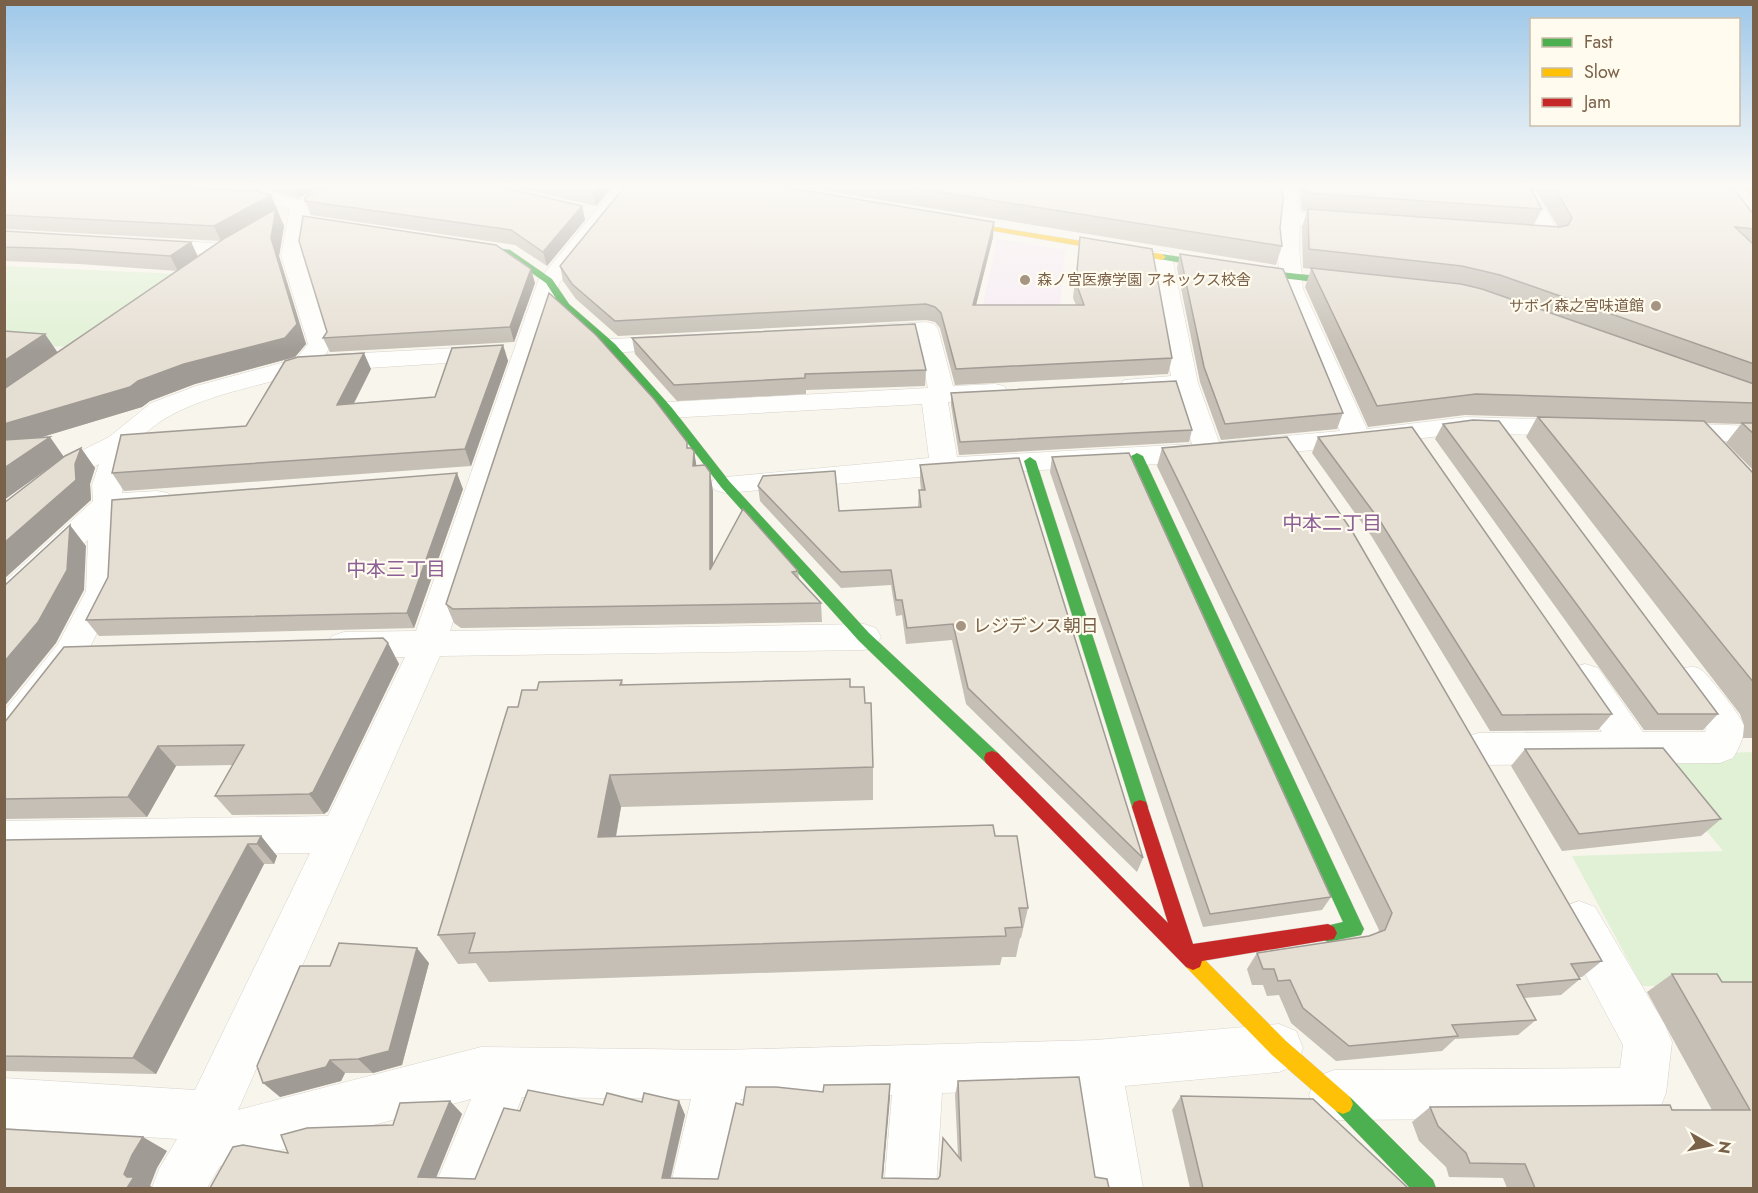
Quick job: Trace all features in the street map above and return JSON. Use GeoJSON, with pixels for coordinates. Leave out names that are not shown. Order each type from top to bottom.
{"type":"FeatureCollection","features":[{"type":"Feature","properties":{"kind":"street"},"geometry":{"type":"LineString","coordinates":[[297,241],[292,255],[320,345],[305,364]]}},
{"type":"Feature","properties":{"kind":"street"},"geometry":{"type":"LineString","coordinates":[[178,1188],[206,1131],[339,834],[429,643],[549,281],[574,241]]}},
{"type":"Feature","properties":{"kind":"street"},"geometry":{"type":"LineString","coordinates":[[1064,241],[1290,278],[1359,284]]}},
{"type":"Feature","properties":{"kind":"street"},"geometry":{"type":"LineString","coordinates":[[1288,241],[1292,289],[1357,438]]}},
{"type":"Feature","properties":{"kind":"street"},"geometry":{"type":"LineString","coordinates":[[132,244],[235,244],[199,268]]}},
{"type":"Feature","properties":{"kind":"street"},"geometry":{"type":"LineString","coordinates":[[449,244],[507,252],[549,281],[565,306],[611,346],[668,410],[725,484],[864,638],[985,752],[1279,1048],[1334,1095],[1425,1188]]}},
{"type":"Feature","properties":{"kind":"street"},"geometry":{"type":"LineString","coordinates":[[1161,257],[1185,383],[1208,451]]}},
{"type":"Feature","properties":{"kind":"street"},"geometry":{"type":"LineString","coordinates":[[844,334],[926,329],[938,395],[944,466]]}},
{"type":"Feature","properties":{"kind":"street"},"geometry":{"type":"LineString","coordinates":[[611,346],[704,341]]}},
{"type":"Feature","properties":{"kind":"street"},"geometry":{"type":"LineString","coordinates":[[4,519],[69,468],[119,442],[160,409],[205,392],[305,364],[526,351]]}},
{"type":"Feature","properties":{"kind":"street"},"geometry":{"type":"LineString","coordinates":[[1104,387],[1185,383]]}},
{"type":"Feature","properties":{"kind":"street"},"geometry":{"type":"LineString","coordinates":[[668,410],[1023,391]]}},
{"type":"Feature","properties":{"kind":"street"},"geometry":{"type":"LineString","coordinates":[[725,484],[944,466],[1208,451],[1357,438],[1465,425],[1604,429]]}},
{"type":"Feature","properties":{"kind":"street"},"geometry":{"type":"LineString","coordinates":[[1500,426],[1521,454]]}},
{"type":"Feature","properties":{"kind":"street"},"geometry":{"type":"LineString","coordinates":[[1650,430],[1754,434]]}},
{"type":"Feature","properties":{"kind":"street"},"geometry":{"type":"LineString","coordinates":[[1413,431],[1433,460]]}},
{"type":"Feature","properties":{"kind":"street"},"geometry":{"type":"LineString","coordinates":[[1696,432],[1721,458]]}},
{"type":"Feature","properties":{"kind":"street"},"geometry":{"type":"LineString","coordinates":[[5,740],[70,652],[102,591],[104,519],[108,504],[107,485],[119,442]]}},
{"type":"Feature","properties":{"kind":"street"},"geometry":{"type":"LineString","coordinates":[[1288,444],[1314,480]]}},
{"type":"Feature","properties":{"kind":"street"},"geometry":{"type":"LineString","coordinates":[[1137,456],[1355,929],[1187,954]]}},
{"type":"Feature","properties":{"kind":"street"},"geometry":{"type":"LineString","coordinates":[[1030,461],[1187,954]]}},
{"type":"Feature","properties":{"kind":"street"},"geometry":{"type":"LineString","coordinates":[[450,478],[485,476]]}},
{"type":"Feature","properties":{"kind":"street"},"geometry":{"type":"LineString","coordinates":[[4,602],[108,504],[179,498]]}},
{"type":"Feature","properties":{"kind":"street"},"geometry":{"type":"LineString","coordinates":[[310,646],[864,638]]}},
{"type":"Feature","properties":{"kind":"street"},"geometry":{"type":"LineString","coordinates":[[70,652],[106,651]]}},
{"type":"Feature","properties":{"kind":"street"},"geometry":{"type":"LineString","coordinates":[[1501,789],[1469,734],[1634,748],[1720,747],[1725,726],[1669,651]]}},
{"type":"Feature","properties":{"kind":"street"},"geometry":{"type":"LineString","coordinates":[[1566,652],[1634,748]]}},
{"type":"Feature","properties":{"kind":"street"},"geometry":{"type":"LineString","coordinates":[[4,839],[339,834]]}},
{"type":"Feature","properties":{"kind":"street"},"geometry":{"type":"LineString","coordinates":[[1334,1095],[1641,1094],[1648,1041],[1560,890]]}},
{"type":"Feature","properties":{"kind":"street"},"geometry":{"type":"LineString","coordinates":[[4,1103],[206,1131],[482,1072],[722,1076],[1096,1064],[1279,1048]]}},
{"type":"Feature","properties":{"kind":"street"},"geometry":{"type":"LineString","coordinates":[[1096,1064],[1117,1188]]}},
{"type":"Feature","properties":{"kind":"street"},"geometry":{"type":"LineString","coordinates":[[910,1188],[919,1069]]}},
{"type":"Feature","properties":{"kind":"street"},"geometry":{"type":"LineString","coordinates":[[461,1188],[507,1072]]}},
{"type":"Feature","properties":{"kind":"street"},"geometry":{"type":"LineString","coordinates":[[697,1188],[722,1076]]}},
{"type":"Feature","properties":{"kind":"shaded area","name":"森ノ宮医療学園 アネックス校舎"},"geometry":{"type":"Polygon","coordinates":[[[997,241],[1065,250],[1059,316],[982,310],[997,241]]]}},
{"type":"Feature","properties":{"kind":"green space"},"geometry":{"type":"Polygon","coordinates":[[[4,266],[178,274],[72,347],[5,344],[4,266]]]}},
{"type":"Feature","properties":{"kind":"green space"},"geometry":{"type":"Polygon","coordinates":[[[1753,752],[1753,994],[1743,986],[1642,986],[1572,856],[1723,851],[1646,756],[1753,752]]]}},
{"type":"Feature","properties":{"kind":"building"},"geometry":{"type":"Polygon","coordinates":[[[4,241],[191,242],[170,256],[4,247],[4,241]]]}},
{"type":"Feature","properties":{"kind":"building"},"geometry":{"type":"Polygon","coordinates":[[[221,241],[272,241],[297,324],[285,338],[184,364],[138,381],[130,387],[4,424],[4,389],[221,241]]]}},
{"type":"Feature","properties":{"kind":"building"},"geometry":{"type":"Polygon","coordinates":[[[299,241],[467,241],[496,245],[531,269],[510,327],[323,338],[327,332],[299,241]]]}},
{"type":"Feature","properties":{"kind":"building"},"geometry":{"type":"Polygon","coordinates":[[[527,241],[553,241],[543,252],[527,241]]]}},
{"type":"Feature","properties":{"kind":"building"},"geometry":{"type":"Polygon","coordinates":[[[581,241],[989,241],[973,305],[1084,305],[1076,283],[1080,241],[1102,241],[1152,249],[1172,358],[956,369],[941,313],[935,307],[926,304],[615,321],[572,284],[560,266],[581,241]]]}},
{"type":"Feature","properties":{"kind":"building"},"geometry":{"type":"Polygon","coordinates":[[[1248,241],[1281,241],[1282,246],[1248,241]]]}},
{"type":"Feature","properties":{"kind":"building"},"geometry":{"type":"Polygon","coordinates":[[[1309,241],[1749,241],[1754,245],[1754,364],[1500,275],[1462,266],[1309,249],[1309,241]]]}},
{"type":"Feature","properties":{"kind":"building"},"geometry":{"type":"Polygon","coordinates":[[[1180,254],[1283,269],[1343,413],[1225,424],[1204,367],[1180,254]]]}},
{"type":"Feature","properties":{"kind":"building"},"geometry":{"type":"Polygon","coordinates":[[[1311,268],[1461,284],[1482,289],[1754,384],[1754,403],[1476,394],[1377,406],[1311,268]]]}},
{"type":"Feature","properties":{"kind":"building"},"geometry":{"type":"Polygon","coordinates":[[[549,293],[596,335],[654,399],[687,442],[687,448],[694,451],[693,466],[705,465],[710,472],[710,570],[743,509],[798,571],[792,572],[821,603],[453,609],[446,604],[549,293]]]}},
{"type":"Feature","properties":{"kind":"building"},"geometry":{"type":"Polygon","coordinates":[[[915,324],[926,370],[805,374],[805,378],[674,385],[632,338],[915,324]]]}},
{"type":"Feature","properties":{"kind":"building"},"geometry":{"type":"Polygon","coordinates":[[[4,331],[45,334],[4,361],[4,331]]]}},
{"type":"Feature","properties":{"kind":"building"},"geometry":{"type":"Polygon","coordinates":[[[503,345],[465,449],[112,473],[121,435],[246,426],[285,361],[298,357],[364,353],[337,405],[435,397],[452,348],[503,345]]]}},
{"type":"Feature","properties":{"kind":"building"},"geometry":{"type":"Polygon","coordinates":[[[1176,381],[1192,430],[960,442],[951,393],[1176,381]]]}},
{"type":"Feature","properties":{"kind":"building"},"geometry":{"type":"Polygon","coordinates":[[[1538,417],[1704,421],[1754,474],[1754,683],[1538,417]]]}},
{"type":"Feature","properties":{"kind":"building"},"geometry":{"type":"Polygon","coordinates":[[[1473,420],[1499,421],[1718,714],[1658,714],[1443,424],[1473,420]]]}},
{"type":"Feature","properties":{"kind":"building"},"geometry":{"type":"Polygon","coordinates":[[[1742,423],[1754,423],[1754,434],[1742,423]]]}},
{"type":"Feature","properties":{"kind":"building"},"geometry":{"type":"Polygon","coordinates":[[[1412,427],[1612,714],[1502,715],[1380,521],[1318,437],[1412,427]]]}},
{"type":"Feature","properties":{"kind":"building"},"geometry":{"type":"Polygon","coordinates":[[[50,437],[4,468],[4,440],[50,437]]]}},
{"type":"Feature","properties":{"kind":"building"},"geometry":{"type":"Polygon","coordinates":[[[1287,437],[1352,531],[1602,961],[1571,964],[1580,979],[1517,985],[1536,1020],[1452,1025],[1458,1036],[1349,1046],[1303,1008],[1290,980],[1278,981],[1274,969],[1263,969],[1257,953],[1369,936],[1385,930],[1392,913],[1162,448],[1287,437]]]}},
{"type":"Feature","properties":{"kind":"building"},"geometry":{"type":"Polygon","coordinates":[[[81,448],[75,464],[76,480],[4,543],[4,503],[65,456],[81,448]]]}},
{"type":"Feature","properties":{"kind":"building"},"geometry":{"type":"Polygon","coordinates":[[[1129,453],[1331,897],[1210,914],[1052,457],[1129,453]]]}},
{"type":"Feature","properties":{"kind":"building"},"geometry":{"type":"Polygon","coordinates":[[[1019,458],[1143,858],[968,688],[953,624],[907,628],[902,600],[896,600],[891,570],[841,572],[758,486],[763,476],[835,471],[839,511],[921,507],[919,490],[925,490],[920,465],[1019,458]]]}},
{"type":"Feature","properties":{"kind":"building"},"geometry":{"type":"Polygon","coordinates":[[[457,473],[407,613],[86,620],[108,577],[112,500],[457,473]]]}},
{"type":"Feature","properties":{"kind":"building"},"geometry":{"type":"Polygon","coordinates":[[[70,525],[67,570],[38,622],[4,662],[4,586],[70,525]]]}},
{"type":"Feature","properties":{"kind":"building"},"geometry":{"type":"Polygon","coordinates":[[[383,638],[388,643],[313,792],[309,794],[215,796],[244,745],[158,746],[128,797],[4,799],[4,723],[64,647],[383,638]]]}},
{"type":"Feature","properties":{"kind":"building"},"geometry":{"type":"Polygon","coordinates":[[[850,679],[850,687],[864,687],[865,703],[871,703],[873,767],[610,775],[598,837],[993,825],[995,836],[1017,836],[1028,908],[1019,908],[1022,927],[1005,928],[1006,936],[469,953],[475,933],[438,935],[508,707],[518,707],[522,690],[537,690],[539,682],[622,680],[620,685],[850,679]]]}},
{"type":"Feature","properties":{"kind":"building"},"geometry":{"type":"Polygon","coordinates":[[[1663,748],[1721,819],[1579,834],[1525,749],[1663,748]]]}},
{"type":"Feature","properties":{"kind":"building"},"geometry":{"type":"Polygon","coordinates":[[[261,836],[257,844],[248,844],[133,1058],[4,1056],[4,840],[261,836]]]}},
{"type":"Feature","properties":{"kind":"building"},"geometry":{"type":"Polygon","coordinates":[[[339,943],[417,948],[389,1051],[358,1059],[330,1060],[326,1067],[263,1083],[257,1066],[300,966],[330,966],[339,943]]]}},
{"type":"Feature","properties":{"kind":"building"},"geometry":{"type":"Polygon","coordinates":[[[1672,974],[1717,974],[1722,982],[1754,982],[1754,1188],[1535,1188],[1525,1164],[1470,1163],[1466,1153],[1438,1126],[1430,1107],[1670,1105],[1672,1110],[1750,1110],[1672,974]]]}},
{"type":"Feature","properties":{"kind":"building"},"geometry":{"type":"Polygon","coordinates":[[[1079,1077],[1095,1177],[1107,1179],[1109,1188],[210,1188],[233,1147],[243,1145],[288,1153],[281,1135],[307,1128],[393,1125],[400,1103],[450,1101],[418,1177],[475,1179],[504,1108],[520,1111],[528,1090],[603,1105],[607,1093],[642,1102],[644,1093],[679,1101],[662,1178],[718,1179],[736,1103],[743,1105],[746,1087],[776,1087],[823,1092],[824,1085],[890,1084],[882,1178],[938,1179],[943,1138],[961,1160],[958,1081],[1079,1077]]]}},
{"type":"Feature","properties":{"kind":"building"},"geometry":{"type":"Polygon","coordinates":[[[1181,1096],[1313,1099],[1408,1188],[1203,1188],[1181,1096]]]}},
{"type":"Feature","properties":{"kind":"building"},"geometry":{"type":"Polygon","coordinates":[[[4,1129],[143,1137],[124,1174],[127,1177],[134,1177],[127,1188],[4,1188],[4,1129]]]}},
{"type":"Feature","properties":{"kind":"traffic: fast"},"geometry":{"type":"LineString","coordinates":[[462,246],[507,252],[549,281],[565,306],[611,346],[668,410],[725,484],[864,637],[992,758]]}},
{"type":"Feature","properties":{"kind":"traffic: fast"},"geometry":{"type":"LineString","coordinates":[[1162,257],[1246,271],[1351,283]]}},
{"type":"Feature","properties":{"kind":"traffic: fast"},"geometry":{"type":"LineString","coordinates":[[1137,456],[1355,929],[1328,933]]}},
{"type":"Feature","properties":{"kind":"traffic: fast"},"geometry":{"type":"LineString","coordinates":[[1030,461],[1140,807]]}},
{"type":"Feature","properties":{"kind":"traffic: fast"},"geometry":{"type":"LineString","coordinates":[[1343,1104],[1425,1188]]}},
{"type":"Feature","properties":{"kind":"traffic: slow"},"geometry":{"type":"LineString","coordinates":[[1065,241],[1162,257]]}},
{"type":"Feature","properties":{"kind":"traffic: slow"},"geometry":{"type":"LineString","coordinates":[[1193,961],[1279,1048],[1343,1104]]}},
{"type":"Feature","properties":{"kind":"traffic: jam"},"geometry":{"type":"LineString","coordinates":[[992,758],[1193,961]]}},
{"type":"Feature","properties":{"kind":"traffic: jam"},"geometry":{"type":"LineString","coordinates":[[1140,807],[1187,954],[1328,933]]}},
{"type":"Feature","properties":{"kind":"place","name":"森ノ宮医療学園 アネックス校舎"},"geometry":{"type":"Point","coordinates":[1025,280]}},
{"type":"Feature","properties":{"kind":"place","name":"サボイ森之宮味道館"},"geometry":{"type":"Point","coordinates":[1656,306]}},
{"type":"Feature","properties":{"kind":"place","name":"レジデンス朝日"},"geometry":{"type":"Point","coordinates":[961,626]}},
{"type":"Feature","properties":{"kind":"district","name":"中本二丁目"},"geometry":{"type":"Point","coordinates":[1332,523]}},
{"type":"Feature","properties":{"kind":"district","name":"中本三丁目"},"geometry":{"type":"Point","coordinates":[396,569]}}]}
